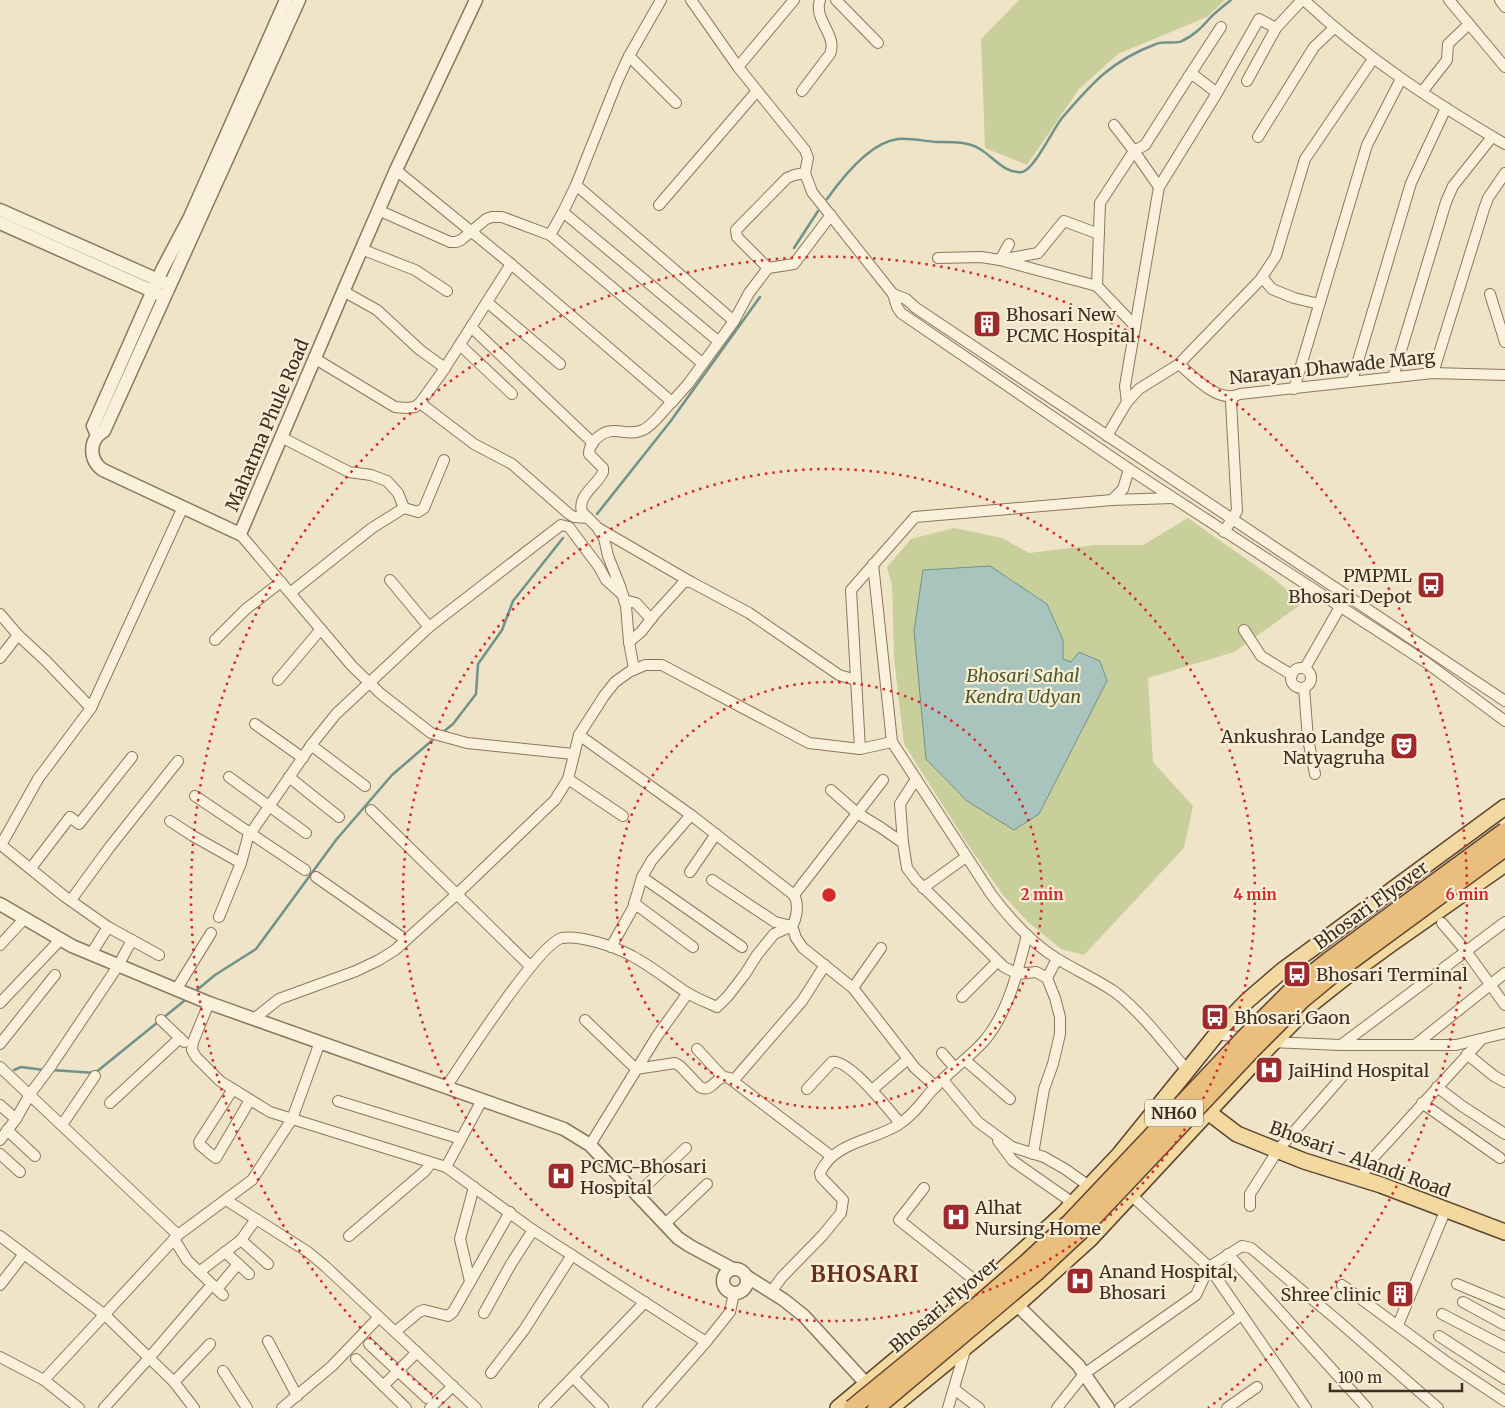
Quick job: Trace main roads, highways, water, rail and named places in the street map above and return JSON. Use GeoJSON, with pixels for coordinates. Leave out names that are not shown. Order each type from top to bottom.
{"type":"FeatureCollection","features":[{"type":"Feature","properties":{"kind":"highway","name":"Bhosari Flyover"},"geometry":{"type":"LineString","coordinates":[[852,1408],[973,1309],[1064,1228],[1293,989],[1328,961],[1505,831]]}},
{"type":"Feature","properties":{"kind":"highway","name":"Bhosari Flyover"},"geometry":{"type":"LineString","coordinates":[[876,1408],[1036,1274],[1080,1232],[1302,1000],[1336,972],[1505,848]]}},
{"type":"Feature","properties":{"kind":"main road"},"geometry":{"type":"LineString","coordinates":[[838,1408],[987,1283],[1073,1203],[1119,1155],[1216,1034],[1247,1001],[1283,970],[1505,807]]}},
{"type":"Feature","properties":{"kind":"main road"},"geometry":{"type":"LineString","coordinates":[[891,1408],[1017,1305],[1090,1239],[1310,1006],[1343,979],[1440,917],[1505,864]]}},
{"type":"Feature","properties":{"kind":"main road"},"geometry":{"type":"LineString","coordinates":[[1410,876],[1440,917]]}},
{"type":"Feature","properties":{"kind":"main road","name":"Bhosari - Alandi Road"},"geometry":{"type":"LineString","coordinates":[[1208,1112],[1237,1134],[1304,1161],[1446,1209],[1505,1232]]}},
{"type":"Feature","properties":{"kind":"water"},"geometry":{"type":"Polygon","coordinates":[[[990,566],[1047,604],[1063,640],[1063,659],[1071,662],[1079,652],[1100,661],[1107,681],[1039,814],[1014,830],[967,801],[926,759],[914,631],[923,570],[990,566]]]}},
{"type":"Feature","properties":{"kind":"waterway"},"geometry":{"type":"LineString","coordinates":[[827,199],[858,162],[878,147],[898,139],[959,142],[975,146],[1005,168],[1016,172],[1027,170],[1038,157],[1062,118],[1104,74],[1115,65],[1140,51],[1159,43],[1179,42],[1187,39],[1231,0]]}},
{"type":"Feature","properties":{"kind":"waterway"},"geometry":{"type":"LineString","coordinates":[[794,248],[818,211]]}},
{"type":"Feature","properties":{"kind":"waterway"},"geometry":{"type":"LineString","coordinates":[[597,514],[670,422],[760,297]]}},
{"type":"Feature","properties":{"kind":"waterway"},"geometry":{"type":"LineString","coordinates":[[443,732],[453,724],[476,694],[478,664],[502,630],[513,601],[563,538]]}},
{"type":"Feature","properties":{"kind":"waterway"},"geometry":{"type":"LineString","coordinates":[[197,990],[215,975],[256,949],[336,840],[392,775],[436,737]]}},
{"type":"Feature","properties":{"kind":"waterway"},"geometry":{"type":"LineString","coordinates":[[163,1018],[184,1001]]}},
{"type":"Feature","properties":{"kind":"waterway"},"geometry":{"type":"LineString","coordinates":[[52,1070],[95,1073],[158,1022]]}},
{"type":"Feature","properties":{"kind":"waterway"},"geometry":{"type":"LineString","coordinates":[[14,1070],[21,1067],[44,1070]]}},
{"type":"Feature","properties":{"kind":"place","name":"Bhosari New PCMC Hospital"},"geometry":{"type":"Point","coordinates":[987,324]}},
{"type":"Feature","properties":{"kind":"place","name":"PMPML Bhosari Depot"},"geometry":{"type":"Point","coordinates":[1431,585]}},
{"type":"Feature","properties":{"kind":"place","name":"Ankushrao Landge Natyagruha"},"geometry":{"type":"Point","coordinates":[1404,746]}},
{"type":"Feature","properties":{"kind":"place","name":"Bhosari Terminal"},"geometry":{"type":"Point","coordinates":[1297,974]}},
{"type":"Feature","properties":{"kind":"place","name":"Bhosari Gaon"},"geometry":{"type":"Point","coordinates":[1215,1017]}},
{"type":"Feature","properties":{"kind":"place","name":"JaiHind Hospital"},"geometry":{"type":"Point","coordinates":[1269,1070]}},
{"type":"Feature","properties":{"kind":"place","name":"PCMC-Bhosari Hospital"},"geometry":{"type":"Point","coordinates":[561,1176]}},
{"type":"Feature","properties":{"kind":"place","name":"Alhat Nursing Home"},"geometry":{"type":"Point","coordinates":[956,1217]}},
{"type":"Feature","properties":{"kind":"place","name":"Anand Hospital, Bhosari"},"geometry":{"type":"Point","coordinates":[1080,1281]}},
{"type":"Feature","properties":{"kind":"place","name":"Shree clinic"},"geometry":{"type":"Point","coordinates":[1400,1294]}},
{"type":"Feature","properties":{"kind":"district","name":"BHOSARI"},"geometry":{"type":"Point","coordinates":[865,1274]}},
{"type":"Feature","properties":{"kind":"park label","name":"Bhosari Sahal Kendra Udyan"},"geometry":{"type":"Point","coordinates":[1023,685]}}]}
